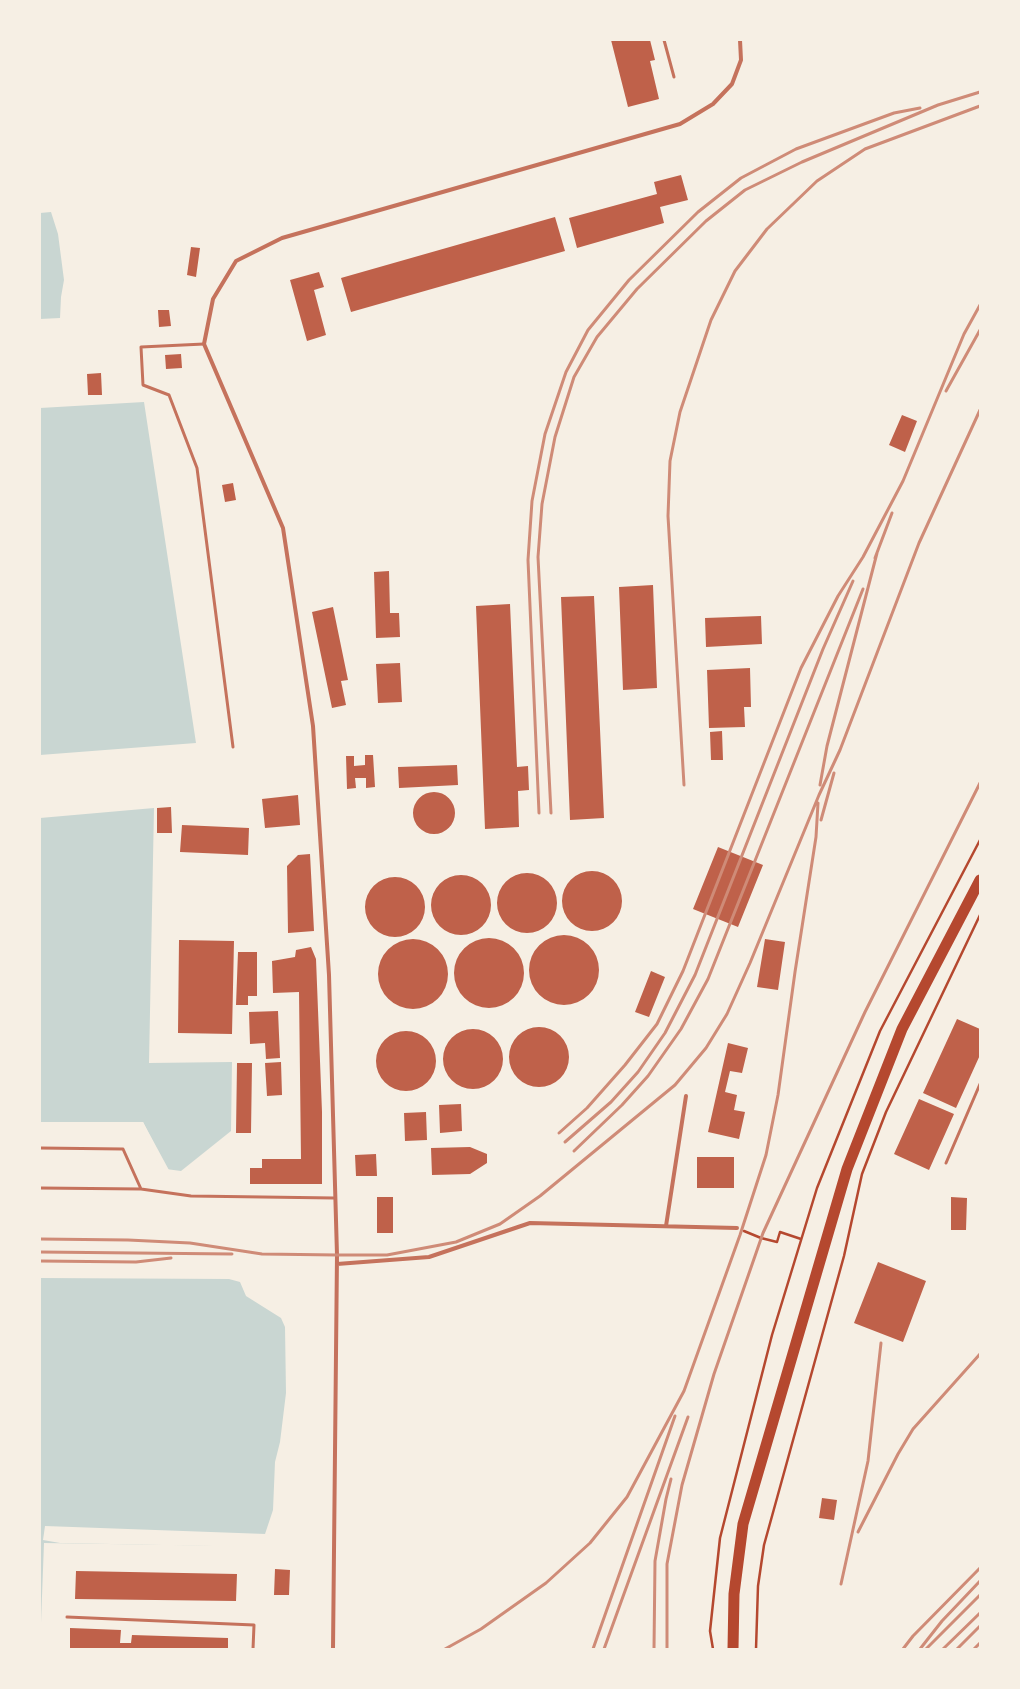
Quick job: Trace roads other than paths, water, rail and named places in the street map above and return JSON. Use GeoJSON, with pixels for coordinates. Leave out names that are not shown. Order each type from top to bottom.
{"type":"FeatureCollection","features":[{"type":"Feature","properties":{"kind":"highway"},"geometry":{"type":"LineString","coordinates":[[733,1649],[734,1594],[743,1524],[847,1169],[902,1030],[980,880]]}},
{"type":"Feature","properties":{"kind":"street"},"geometry":{"type":"LineString","coordinates":[[333,1649],[337,1264],[329,975],[313,726],[283,528],[204,344],[213,299],[236,261],[282,238],[680,124],[713,104],[732,84],[741,60],[740,40]]}},
{"type":"Feature","properties":{"kind":"street"},"geometry":{"type":"LineString","coordinates":[[666,1226],[686,1096]]}},
{"type":"Feature","properties":{"kind":"street"},"geometry":{"type":"LineString","coordinates":[[337,1264],[429,1257],[530,1223],[737,1228]]}},
{"type":"Feature","properties":{"kind":"lane"},"geometry":{"type":"LineString","coordinates":[[664,40],[674,77]]}},
{"type":"Feature","properties":{"kind":"lane"},"geometry":{"type":"LineString","coordinates":[[204,344],[141,348],[143,385],[169,396],[197,468],[233,747]]}},
{"type":"Feature","properties":{"kind":"lane"},"geometry":{"type":"LineString","coordinates":[[946,1163],[980,1084]]}},
{"type":"Feature","properties":{"kind":"lane"},"geometry":{"type":"LineString","coordinates":[[40,1148],[123,1149],[141,1189]]}},
{"type":"Feature","properties":{"kind":"lane"},"geometry":{"type":"LineString","coordinates":[[40,1188],[141,1189],[191,1196],[334,1198]]}},
{"type":"Feature","properties":{"kind":"lane"},"geometry":{"type":"LineString","coordinates":[[67,1617],[254,1625],[253,1649]]}},
{"type":"Feature","properties":{"kind":"railway"},"geometry":{"type":"LineString","coordinates":[[551,813],[538,557],[542,504],[555,437],[574,377],[597,337],[637,289],[706,221],[745,190],[802,162],[938,105],[980,92]]}},
{"type":"Feature","properties":{"kind":"railway"},"geometry":{"type":"LineString","coordinates":[[684,785],[668,516],[670,461],[680,412],[711,320],[735,271],[767,229],[817,181],[865,149],[980,106]]}},
{"type":"Feature","properties":{"kind":"railway"},"geometry":{"type":"LineString","coordinates":[[539,813],[528,560],[532,501],[545,434],[566,372],[588,330],[629,280],[698,212],[741,178],[796,149],[894,113],[920,108]]}},
{"type":"Feature","properties":{"kind":"railway"},"geometry":{"type":"LineString","coordinates":[[559,1133],[587,1108],[625,1065],[657,1024],[683,971],[801,668],[838,596],[863,557],[903,481],[964,334],[980,305]]}},
{"type":"Feature","properties":{"kind":"railway"},"geometry":{"type":"LineString","coordinates":[[946,391],[980,330]]}},
{"type":"Feature","properties":{"kind":"railway"},"geometry":{"type":"LineString","coordinates":[[40,1239],[128,1240],[190,1243],[262,1254],[337,1255],[387,1255],[456,1242],[500,1224],[540,1196],[675,1085],[706,1048],[727,1014],[750,963],[819,795],[840,750],[919,543],[980,410]]}},
{"type":"Feature","properties":{"kind":"railway"},"geometry":{"type":"LineString","coordinates":[[875,558],[892,513]]}},
{"type":"Feature","properties":{"kind":"railway"},"geometry":{"type":"LineString","coordinates":[[820,785],[827,746],[877,553]]}},
{"type":"Feature","properties":{"kind":"railway"},"geometry":{"type":"LineString","coordinates":[[565,1142],[611,1102],[638,1072],[665,1033],[695,975],[823,649],[853,581]]}},
{"type":"Feature","properties":{"kind":"railway"},"geometry":{"type":"LineString","coordinates":[[574,1151],[622,1105],[648,1076],[681,1029],[708,979],[863,589]]}},
{"type":"Feature","properties":{"kind":"railway"},"geometry":{"type":"LineString","coordinates":[[821,820],[834,773]]}},
{"type":"Feature","properties":{"kind":"railway"},"geometry":{"type":"LineString","coordinates":[[667,1649],[667,1564],[682,1485],[714,1374],[763,1233],[865,1012],[980,783]]}},
{"type":"Feature","properties":{"kind":"railway"},"geometry":{"type":"LineString","coordinates":[[445,1649],[481,1629],[546,1583],[590,1543],[627,1497],[684,1391],[740,1235],[766,1155],[778,1095],[816,837],[818,803]]}},
{"type":"Feature","properties":{"kind":"railway"},"geometry":{"type":"LineString","coordinates":[[40,1252],[232,1254]]}},
{"type":"Feature","properties":{"kind":"railway"},"geometry":{"type":"LineString","coordinates":[[40,1261],[136,1262],[171,1258]]}},
{"type":"Feature","properties":{"kind":"railway"},"geometry":{"type":"LineString","coordinates":[[841,1584],[868,1461],[881,1343]]}},
{"type":"Feature","properties":{"kind":"railway"},"geometry":{"type":"LineString","coordinates":[[858,1532],[898,1454],[913,1429],[980,1354]]}},
{"type":"Feature","properties":{"kind":"railway"},"geometry":{"type":"LineString","coordinates":[[593,1649],[675,1416]]}},
{"type":"Feature","properties":{"kind":"railway"},"geometry":{"type":"LineString","coordinates":[[604,1649],[688,1417]]}},
{"type":"Feature","properties":{"kind":"railway"},"geometry":{"type":"LineString","coordinates":[[654,1649],[655,1561],[671,1479]]}},
{"type":"Feature","properties":{"kind":"railway"},"geometry":{"type":"LineString","coordinates":[[903,1649],[913,1636],[980,1568]]}},
{"type":"Feature","properties":{"kind":"railway"},"geometry":{"type":"LineString","coordinates":[[920,1649],[942,1621],[980,1581]]}},
{"type":"Feature","properties":{"kind":"railway"},"geometry":{"type":"LineString","coordinates":[[926,1649],[980,1595]]}},
{"type":"Feature","properties":{"kind":"railway"},"geometry":{"type":"LineString","coordinates":[[943,1649],[980,1613]]}},
{"type":"Feature","properties":{"kind":"railway"},"geometry":{"type":"LineString","coordinates":[[957,1649],[980,1626]]}},
{"type":"Feature","properties":{"kind":"railway"},"geometry":{"type":"LineString","coordinates":[[974,1649],[980,1643]]}}]}
